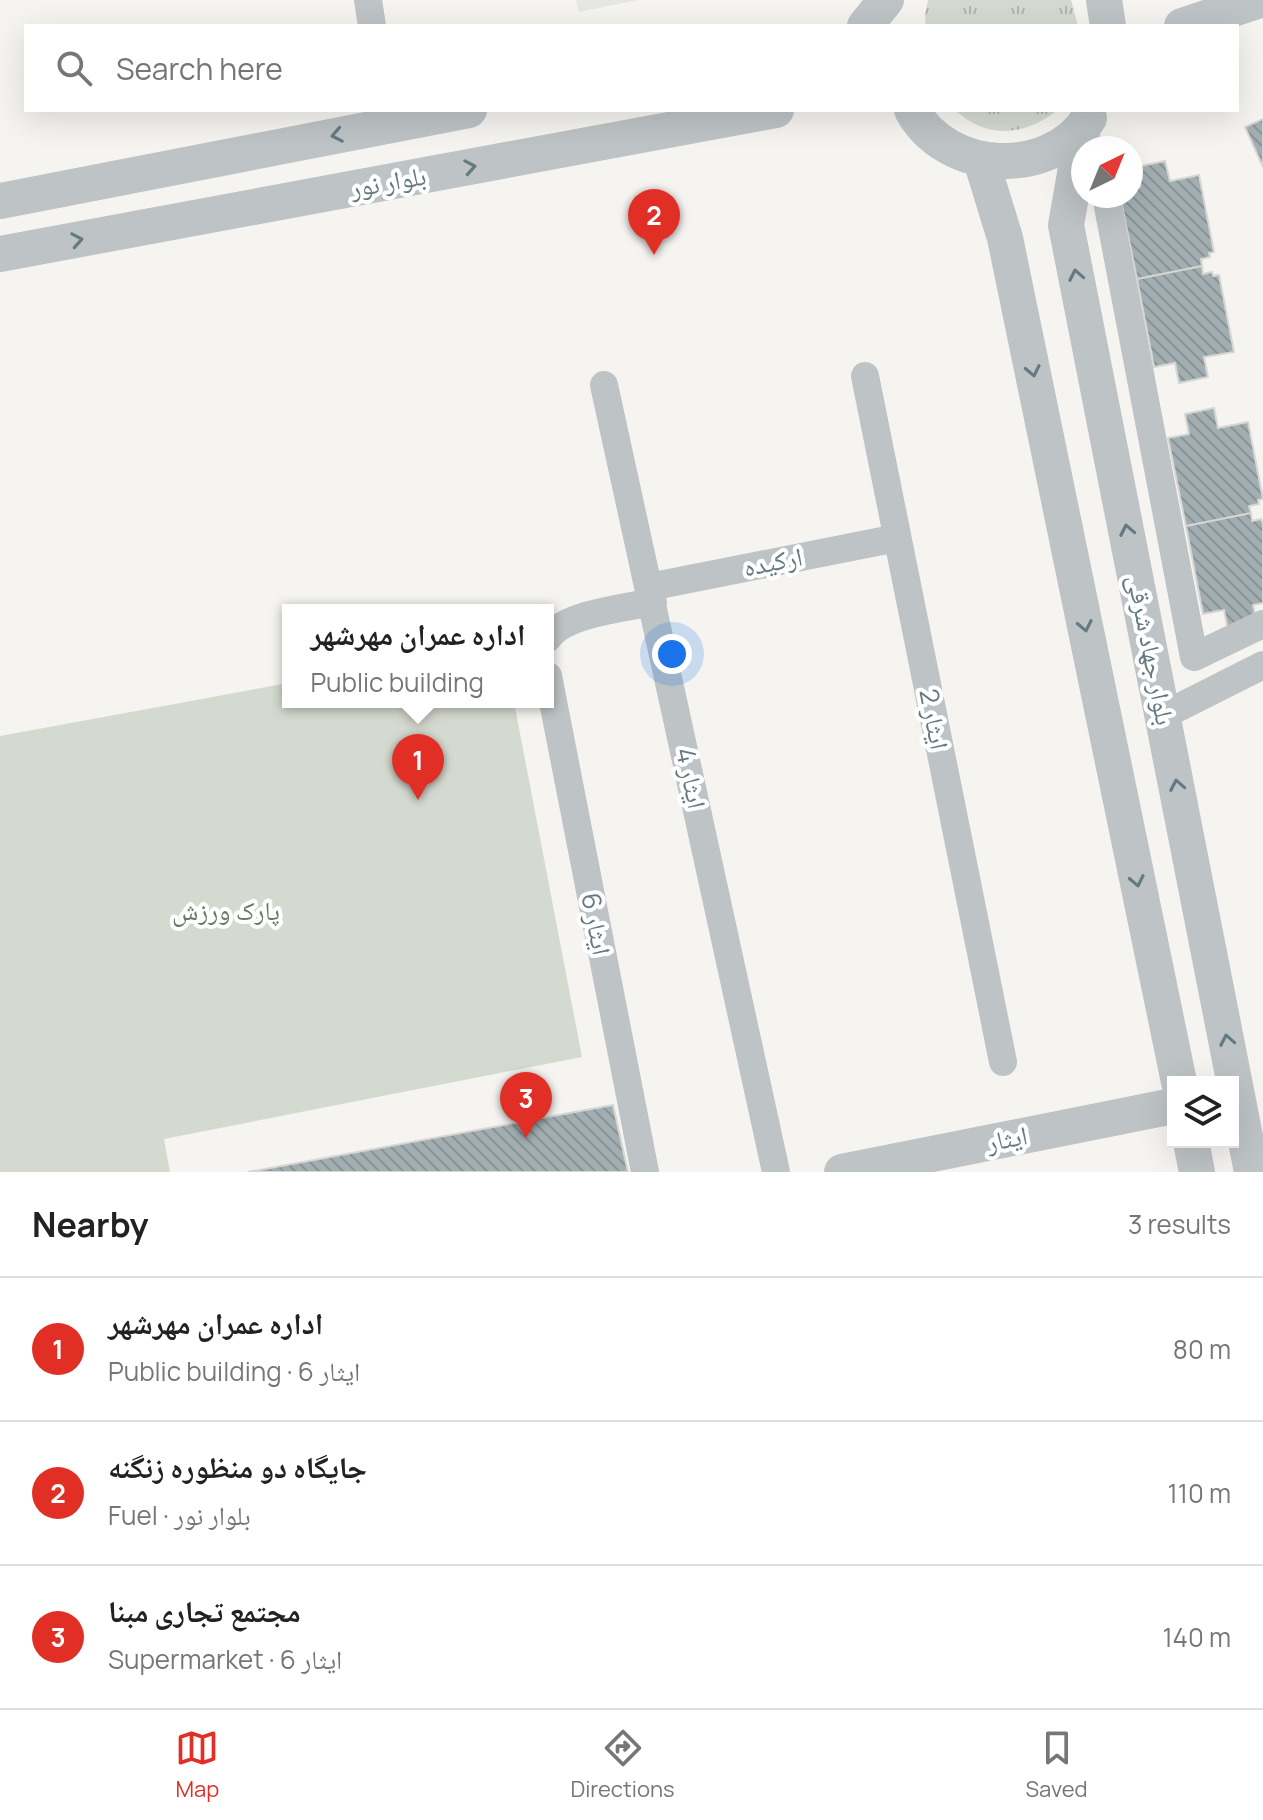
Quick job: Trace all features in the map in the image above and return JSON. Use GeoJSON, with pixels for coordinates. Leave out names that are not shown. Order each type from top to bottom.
{"type":"FeatureCollection","features":[{"type":"Feature","properties":{"kind":"street"},"geometry":{"type":"LineString","coordinates":[[368,0],[372,24]]}},
{"type":"Feature","properties":{"kind":"street"},"geometry":{"type":"LineString","coordinates":[[867,24],[888,0]]}},
{"type":"Feature","properties":{"kind":"street"},"geometry":{"type":"LineString","coordinates":[[888,0],[891,24]]}},
{"type":"Feature","properties":{"kind":"street"},"geometry":{"type":"LineString","coordinates":[[1104,0],[1108,24]]}},
{"type":"Feature","properties":{"kind":"street"},"geometry":{"type":"LineString","coordinates":[[1188,24],[1260,0]]}},
{"type":"Feature","properties":{"kind":"street"},"geometry":{"type":"LineString","coordinates":[[0,201],[388,118],[449,112]]}},
{"type":"Feature","properties":{"kind":"street","name":"بلوار نور"},"geometry":{"type":"LineString","coordinates":[[0,254],[765,112]]}},
{"type":"Feature","properties":{"kind":"street"},"geometry":{"type":"LineString","coordinates":[[910,114],[946,146],[981,160],[1018,161],[1053,150],[1088,119]]}},
{"type":"Feature","properties":{"kind":"street","name":"بلوار جهاد شرقی"},"geometry":{"type":"LineString","coordinates":[[1088,119],[1066,225],[1164,715],[1232,1076]]}},
{"type":"Feature","properties":{"kind":"street"},"geometry":{"type":"LineString","coordinates":[[981,160],[1005,238],[1178,1076]]}},
{"type":"Feature","properties":{"kind":"street"},"geometry":{"type":"LineString","coordinates":[[1108,208],[1194,657],[1263,624]]}},
{"type":"Feature","properties":{"kind":"street","name":"ایثار 2"},"geometry":{"type":"LineString","coordinates":[[865,376],[1003,1062]]}},
{"type":"Feature","properties":{"kind":"street","name":"ایثار 4"},"geometry":{"type":"LineString","coordinates":[[604,385],[776,1172]]}},
{"type":"Feature","properties":{"kind":"street","name":"ارکیده"},"geometry":{"type":"LineString","coordinates":[[651,594],[897,538]]}},
{"type":"Feature","properties":{"kind":"street"},"geometry":{"type":"LineString","coordinates":[[554,629],[568,621],[651,594]]}},
{"type":"Feature","properties":{"kind":"street"},"geometry":{"type":"LineString","coordinates":[[1164,715],[1263,665]]}},
{"type":"Feature","properties":{"kind":"street","name":"ایثار 6"},"geometry":{"type":"LineString","coordinates":[[554,707],[645,1172]]}},
{"type":"Feature","properties":{"kind":"street","name":"ایثار"},"geometry":{"type":"LineString","coordinates":[[842,1172],[1167,1107]]}},
{"type":"Feature","properties":{"kind":"street","name":"بلوار جهاد شرقی"},"geometry":{"type":"LineString","coordinates":[[1239,1112],[1252,1172]]}},
{"type":"Feature","properties":{"kind":"street"},"geometry":{"type":"LineString","coordinates":[[1192,1148],[1197,1172]]}},
{"type":"Feature","properties":{"kind":"shaded area"},"geometry":{"type":"Polygon","coordinates":[[[576,0],[638,0],[579,12],[576,0]]]}},
{"type":"Feature","properties":{"kind":"green space"},"geometry":{"type":"Polygon","coordinates":[[[928,0],[1071,0],[1077,24],[926,24],[928,0]]]}},
{"type":"Feature","properties":{"kind":"green space"},"geometry":{"type":"Polygon","coordinates":[[[958,112],[1055,112],[1032,125],[1006,131],[993,130],[968,120],[958,112]]]}},
{"type":"Feature","properties":{"kind":"green space","name":"پارک ورزش"},"geometry":{"type":"Polygon","coordinates":[[[282,684],[282,708],[515,708],[582,1057],[164,1139],[170,1172],[0,1172],[0,736],[282,684]]]}},
{"type":"Feature","properties":{"kind":"building"},"geometry":{"type":"Polygon","coordinates":[[[1263,119],[1263,167],[1245,127],[1263,119]]]}},
{"type":"Feature","properties":{"kind":"building"},"geometry":{"type":"Polygon","coordinates":[[[1165,161],[1170,181],[1199,175],[1214,252],[1209,253],[1210,257],[1201,259],[1202,266],[1137,279],[1122,208],[1143,208],[1143,166],[1165,161]]]}},
{"type":"Feature","properties":{"kind":"building"},"geometry":{"type":"Polygon","coordinates":[[[1202,266],[1203,274],[1212,272],[1213,276],[1219,275],[1234,352],[1204,357],[1208,377],[1179,383],[1175,363],[1154,367],[1137,279],[1202,266]]]}},
{"type":"Feature","properties":{"kind":"building"},"geometry":{"type":"Polygon","coordinates":[[[1214,408],[1218,428],[1248,422],[1263,499],[1258,500],[1259,504],[1249,506],[1251,513],[1186,526],[1168,438],[1189,434],[1185,414],[1214,408]]]}},
{"type":"Feature","properties":{"kind":"building"},"geometry":{"type":"Polygon","coordinates":[[[1251,513],[1252,521],[1261,519],[1263,523],[1263,603],[1253,605],[1257,624],[1228,630],[1224,610],[1203,614],[1186,526],[1251,513]]]}},
{"type":"Feature","properties":{"kind":"building"},"geometry":{"type":"Polygon","coordinates":[[[613,1105],[628,1172],[248,1172],[613,1105]]]}},
{"type":"Feature","properties":{"kind":"place","name":"جایگاه دو منظوره زنگنه"},"geometry":{"type":"Point","coordinates":[654,255]}},
{"type":"Feature","properties":{"kind":"place","name":"اداره عمران مهرشهر"},"geometry":{"type":"Point","coordinates":[418,800]}},
{"type":"Feature","properties":{"kind":"place","name":"مجتمع تجاری مبنا"},"geometry":{"type":"Point","coordinates":[526,1138]}}]}
